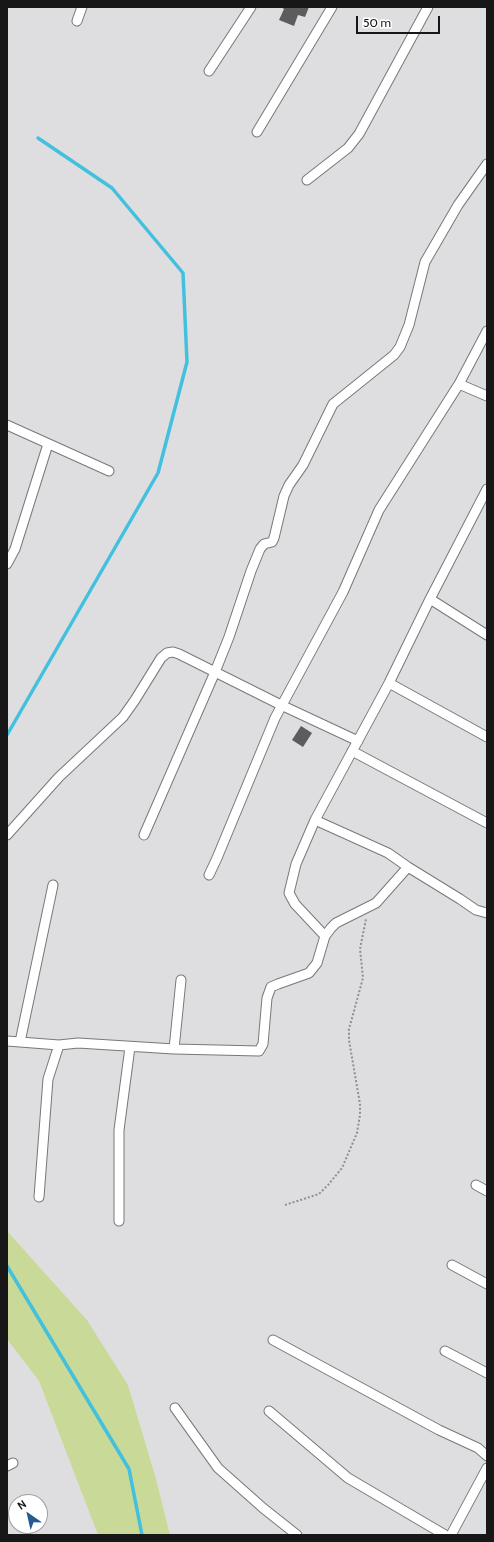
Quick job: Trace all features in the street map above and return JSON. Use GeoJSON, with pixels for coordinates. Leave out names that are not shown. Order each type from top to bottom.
{"type":"FeatureCollection","features":[{"type":"Feature","properties":{"kind":"street"},"geometry":{"type":"LineString","coordinates":[[76,21],[82,7]]}},
{"type":"Feature","properties":{"kind":"street"},"geometry":{"type":"LineString","coordinates":[[209,71],[251,7]]}},
{"type":"Feature","properties":{"kind":"street"},"geometry":{"type":"LineString","coordinates":[[257,132],[332,7]]}},
{"type":"Feature","properties":{"kind":"street"},"geometry":{"type":"LineString","coordinates":[[307,180],[348,148],[358,134],[428,7]]}},
{"type":"Feature","properties":{"kind":"street"},"geometry":{"type":"LineString","coordinates":[[144,835],[215,672],[260,549],[264,544],[272,542],[274,538],[284,496],[289,485],[303,465],[333,404],[394,355],[400,347],[409,325],[426,262],[458,205],[487,164]]}},
{"type":"Feature","properties":{"kind":"street"},"geometry":{"type":"LineString","coordinates":[[209,875],[274,718],[343,592],[379,510],[459,384],[487,331]]}},
{"type":"Feature","properties":{"kind":"street"},"geometry":{"type":"LineString","coordinates":[[459,384],[487,396]]}},
{"type":"Feature","properties":{"kind":"street"},"geometry":{"type":"LineString","coordinates":[[7,425],[109,471]]}},
{"type":"Feature","properties":{"kind":"street"},"geometry":{"type":"LineString","coordinates":[[7,564],[14,549],[48,444]]}},
{"type":"Feature","properties":{"kind":"street"},"geometry":{"type":"LineString","coordinates":[[325,936],[295,904],[289,893],[296,864],[315,820],[358,741],[487,489]]}},
{"type":"Feature","properties":{"kind":"street"},"geometry":{"type":"LineString","coordinates":[[430,599],[487,635]]}},
{"type":"Feature","properties":{"kind":"street"},"geometry":{"type":"LineString","coordinates":[[7,835],[59,777],[123,717],[136,700],[161,658],[167,653],[172,652],[358,741]]}},
{"type":"Feature","properties":{"kind":"street"},"geometry":{"type":"LineString","coordinates":[[388,683],[487,737]]}},
{"type":"Feature","properties":{"kind":"street"},"geometry":{"type":"LineString","coordinates":[[352,751],[487,823]]}},
{"type":"Feature","properties":{"kind":"street"},"geometry":{"type":"LineString","coordinates":[[315,820],[388,853],[408,868],[476,910],[487,913]]}},
{"type":"Feature","properties":{"kind":"street"},"geometry":{"type":"LineString","coordinates":[[7,1041],[59,1045],[78,1043],[174,1049],[259,1051],[263,1044],[267,998],[271,987],[309,973],[317,963],[325,936],[331,928],[336,923],[376,903],[408,868]]}},
{"type":"Feature","properties":{"kind":"street"},"geometry":{"type":"LineString","coordinates":[[20,1042],[53,885]]}},
{"type":"Feature","properties":{"kind":"street"},"geometry":{"type":"LineString","coordinates":[[174,1049],[181,980]]}},
{"type":"Feature","properties":{"kind":"street"},"geometry":{"type":"LineString","coordinates":[[39,1197],[48,1079],[59,1045]]}},
{"type":"Feature","properties":{"kind":"street"},"geometry":{"type":"LineString","coordinates":[[119,1221],[119,1130],[130,1047]]}},
{"type":"Feature","properties":{"kind":"street"},"geometry":{"type":"LineString","coordinates":[[476,1185],[487,1191]]}},
{"type":"Feature","properties":{"kind":"street"},"geometry":{"type":"LineString","coordinates":[[452,1265],[487,1284]]}},
{"type":"Feature","properties":{"kind":"street"},"geometry":{"type":"LineString","coordinates":[[273,1340],[439,1430],[478,1448],[487,1456]]}},
{"type":"Feature","properties":{"kind":"street"},"geometry":{"type":"LineString","coordinates":[[444,1351],[487,1373]]}},
{"type":"Feature","properties":{"kind":"street"},"geometry":{"type":"LineString","coordinates":[[175,1408],[218,1468],[263,1508],[297,1535]]}},
{"type":"Feature","properties":{"kind":"street"},"geometry":{"type":"LineString","coordinates":[[269,1410],[348,1478],[445,1535]]}},
{"type":"Feature","properties":{"kind":"street"},"geometry":{"type":"LineString","coordinates":[[451,1535],[487,1468]]}},
{"type":"Feature","properties":{"kind":"path"},"geometry":{"type":"LineString","coordinates":[[284,1205],[319,1194],[342,1168],[357,1133],[360,1104],[349,1040],[349,1029],[362,978],[360,949],[363,932],[367,916],[376,903]]}},
{"type":"Feature","properties":{"kind":"green space"},"geometry":{"type":"Polygon","coordinates":[[[7,1231],[87,1320],[128,1385],[156,1479],[170,1535],[98,1535],[39,1381],[7,1339],[7,1231]]]}},
{"type":"Feature","properties":{"kind":"building"},"geometry":{"type":"Polygon","coordinates":[[[281,7],[309,7],[305,17],[298,15],[294,26],[279,20],[284,9],[281,7]]]}},
{"type":"Feature","properties":{"kind":"building"},"geometry":{"type":"Polygon","coordinates":[[[301,726],[312,733],[303,747],[292,740],[301,726]]]}},
{"type":"Feature","properties":{"kind":"waterway"},"geometry":{"type":"LineString","coordinates":[[7,735],[158,473],[187,362],[183,273],[112,188],[38,138]]}},
{"type":"Feature","properties":{"kind":"waterway"},"geometry":{"type":"LineString","coordinates":[[7,1266],[129,1469],[142,1535]]}}]}
